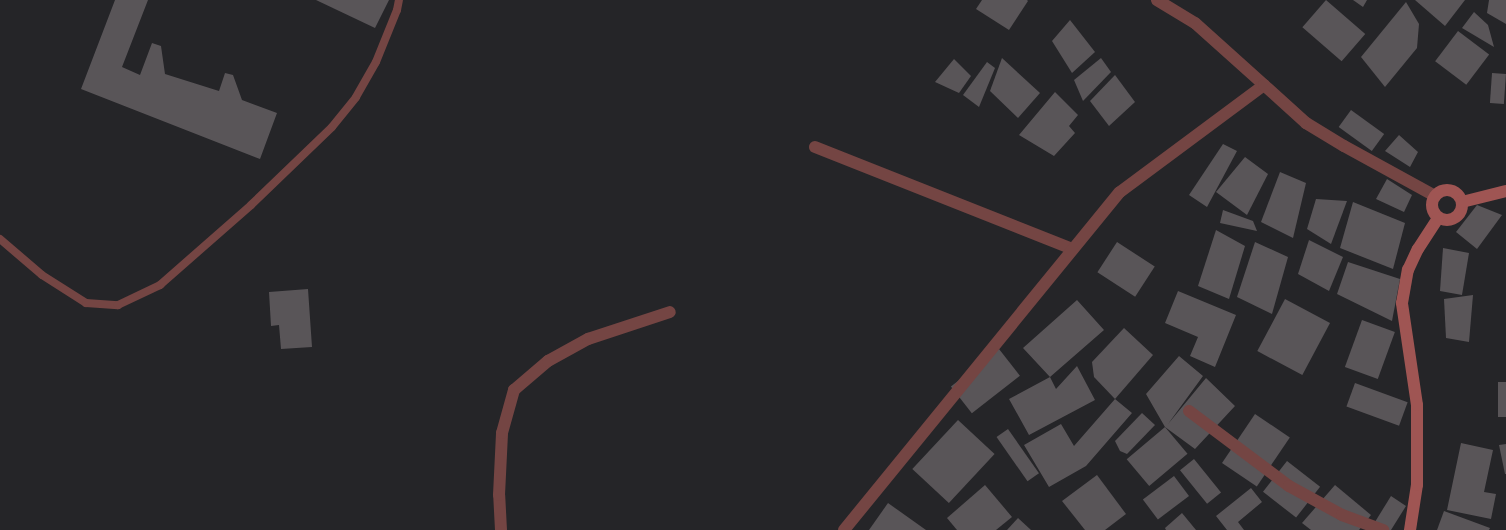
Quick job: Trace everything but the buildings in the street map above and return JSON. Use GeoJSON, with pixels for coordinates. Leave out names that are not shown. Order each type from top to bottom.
{"type":"FeatureCollection","features":[{"type":"Feature","properties":{"kind":"street"},"geometry":{"type":"LineString","coordinates":[[1156,0],[1195,23],[1306,123],[1344,146],[1435,196]]}},
{"type":"Feature","properties":{"kind":"street"},"geometry":{"type":"LineString","coordinates":[[844,530],[1120,192],[1264,86]]}},
{"type":"Feature","properties":{"kind":"street"},"geometry":{"type":"LineString","coordinates":[[815,147],[1072,249]]}},
{"type":"Feature","properties":{"kind":"street"},"geometry":{"type":"LineString","coordinates":[[1450,190],[1458,194],[1462,202],[1462,209],[1459,216],[1452,220],[1445,221],[1438,218],[1433,212],[1431,204],[1435,196],[1441,191],[1450,190]]}},
{"type":"Feature","properties":{"kind":"street"},"geometry":{"type":"LineString","coordinates":[[1462,202],[1506,191]]}},
{"type":"Feature","properties":{"kind":"street"},"geometry":{"type":"LineString","coordinates":[[1410,530],[1417,485],[1417,405],[1402,303],[1408,270],[1418,248],[1438,218]]}},
{"type":"Feature","properties":{"kind":"street"},"geometry":{"type":"LineString","coordinates":[[501,530],[500,495],[502,433],[514,390],[548,360],[588,339],[670,312]]}},
{"type":"Feature","properties":{"kind":"street"},"geometry":{"type":"LineString","coordinates":[[1189,411],[1289,486],[1342,515],[1383,530]]}},
{"type":"Feature","properties":{"kind":"lane"},"geometry":{"type":"LineString","coordinates":[[0,239],[42,274],[86,303],[118,305],[160,285],[251,205],[332,127],[356,97],[376,62],[397,10],[399,0]]}}]}
